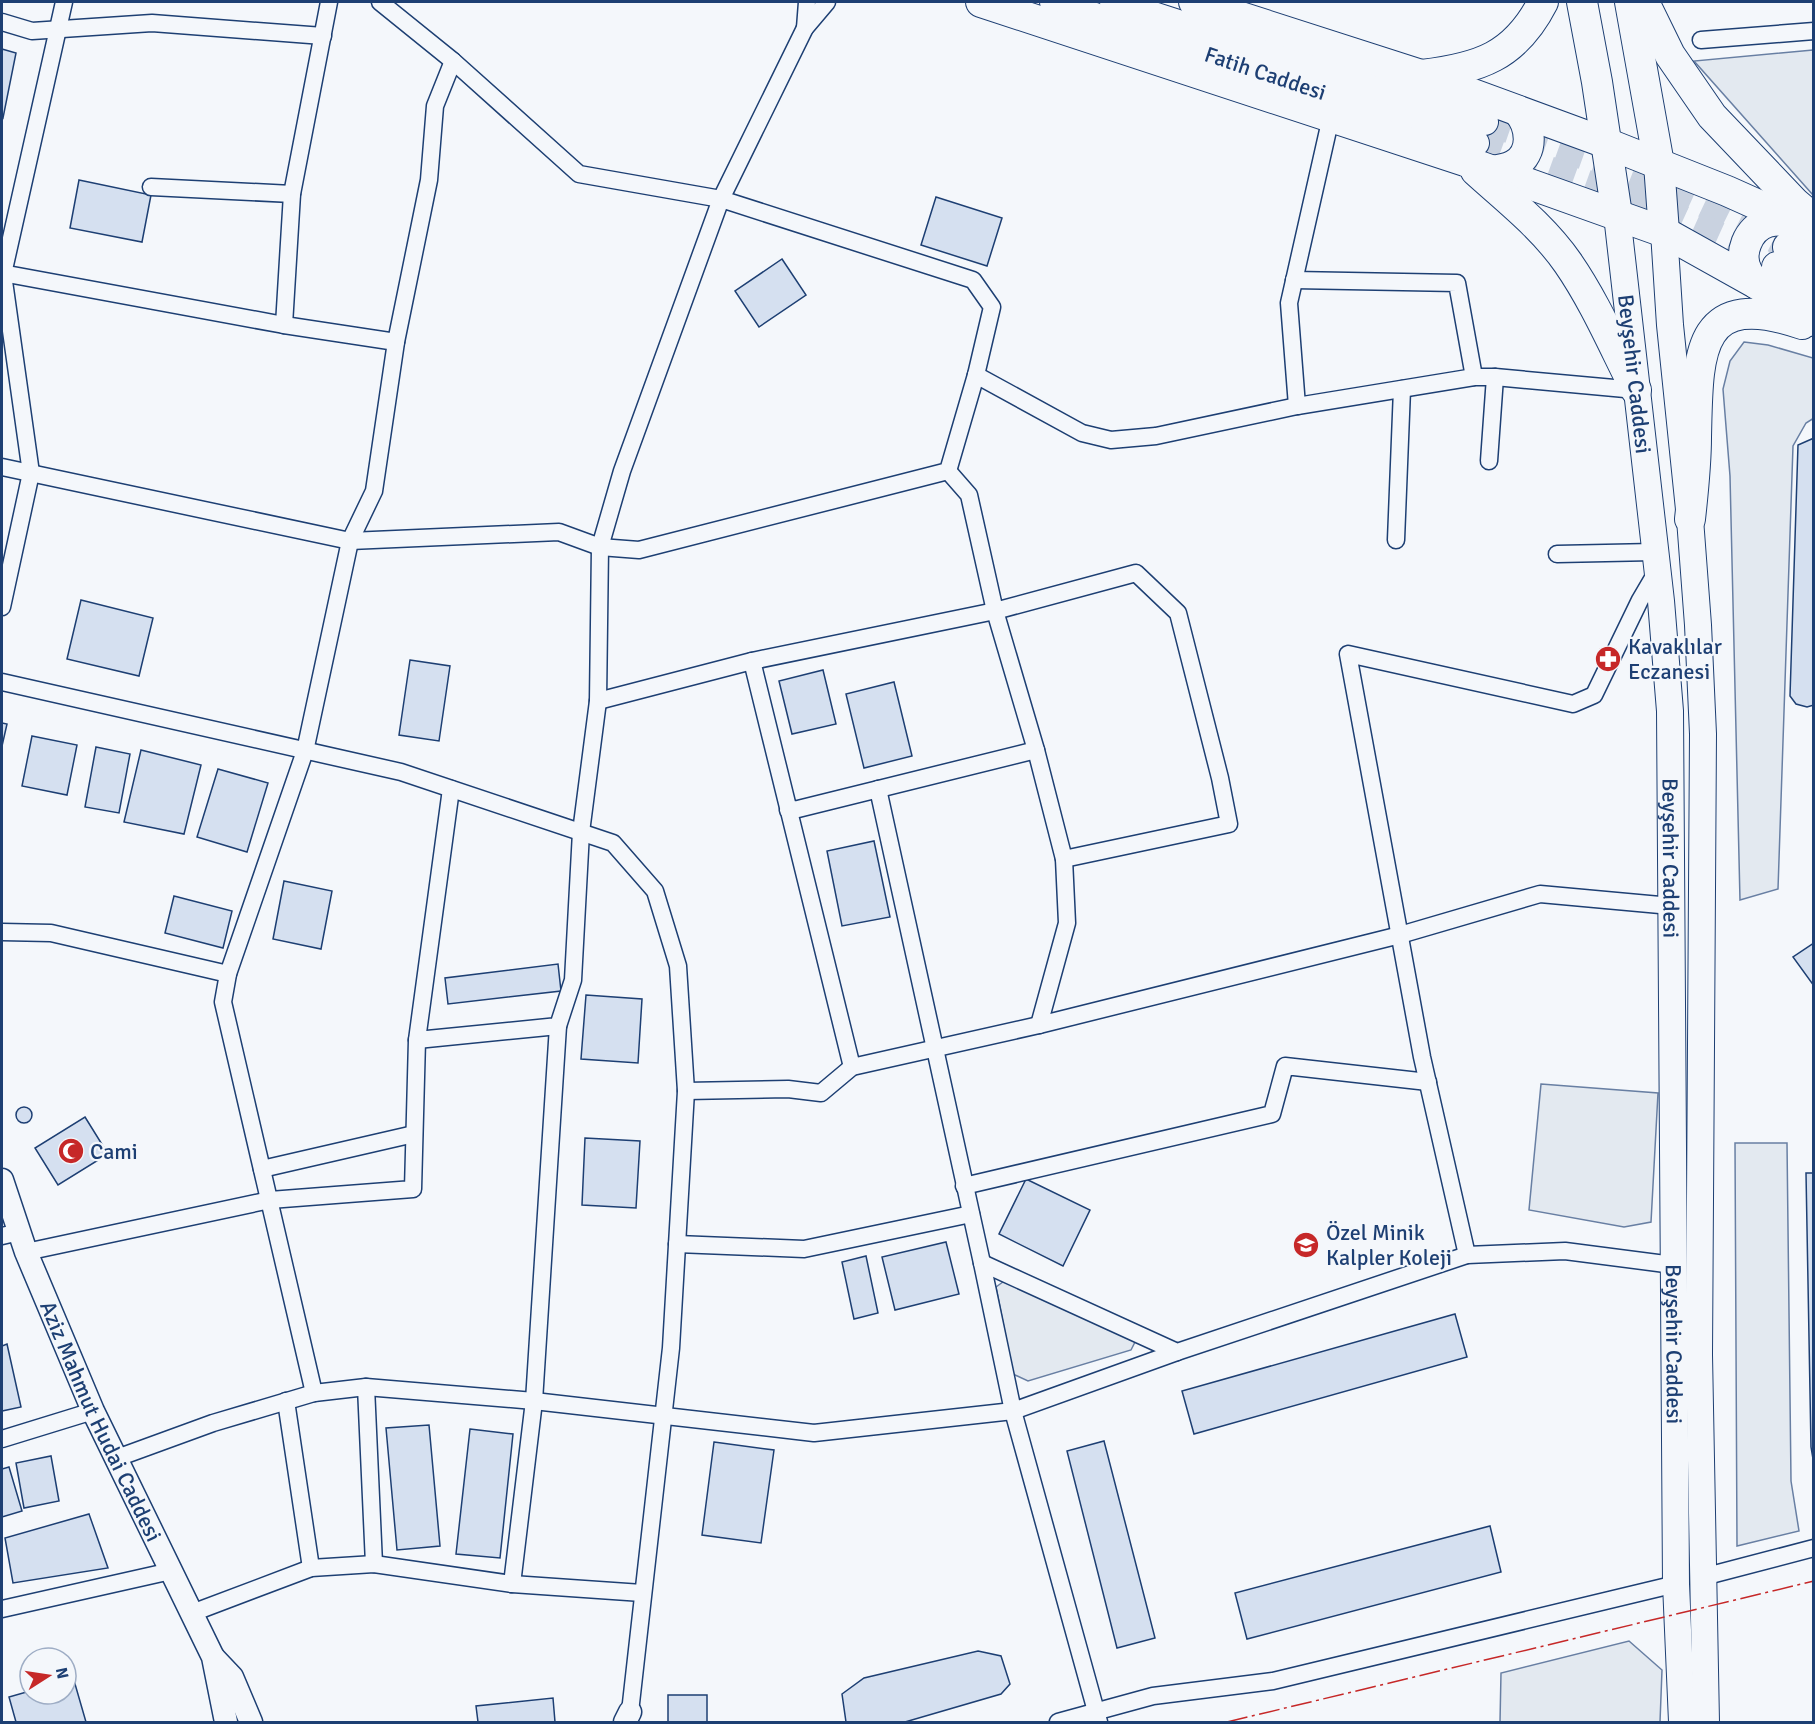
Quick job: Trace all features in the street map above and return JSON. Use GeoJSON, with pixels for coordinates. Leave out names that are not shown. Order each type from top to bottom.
{"type":"FeatureCollection","features":[{"type":"Feature","properties":{"kind":"highway"},"geometry":{"type":"LineString","coordinates":[[981,2],[1332,117],[1479,149],[1617,215],[1664,232],[1791,245]]}},
{"type":"Feature","properties":{"kind":"highway"},"geometry":{"type":"LineString","coordinates":[[1194,2],[1421,75],[1659,164],[1791,245],[1814,263]]}},
{"type":"Feature","properties":{"kind":"highway"},"geometry":{"type":"LineString","coordinates":[[1421,75],[1460,69],[1492,58],[1520,36],[1543,2]]}},
{"type":"Feature","properties":{"kind":"highway","name":"Beyşehir Caddesi"},"geometry":{"type":"LineString","coordinates":[[1582,2],[1617,215]]}},
{"type":"Feature","properties":{"kind":"highway","name":"Beyşehir Caddesi"},"geometry":{"type":"LineString","coordinates":[[1630,2],[1659,164],[1664,232]]}},
{"type":"Feature","properties":{"kind":"highway"},"geometry":{"type":"LineString","coordinates":[[1644,2],[1670,54],[1712,116],[1795,203],[1791,245],[1814,321]]}},
{"type":"Feature","properties":{"kind":"highway"},"geometry":{"type":"LineString","coordinates":[[1589,42],[1595,56],[1605,67],[1613,70],[1626,68],[1632,63],[1637,55],[1637,40]]}},
{"type":"Feature","properties":{"kind":"highway"},"geometry":{"type":"LineString","coordinates":[[1479,149],[1513,166],[1524,156],[1529,143],[1527,126],[1518,111]]}},
{"type":"Feature","properties":{"kind":"highway"},"geometry":{"type":"LineString","coordinates":[[1479,149],[1529,218],[1568,263],[1595,309],[1636,390]]}},
{"type":"Feature","properties":{"kind":"highway"},"geometry":{"type":"LineString","coordinates":[[1791,245],[1814,291]]}},
{"type":"Feature","properties":{"kind":"highway"},"geometry":{"type":"LineString","coordinates":[[1690,519],[1696,447],[1697,377],[1702,352],[1709,336],[1718,325],[1725,321],[1757,313],[1783,317],[1814,329]]}},
{"type":"Feature","properties":{"kind":"main road","name":"Fatih Caddesi"},"geometry":{"type":"LineString","coordinates":[[1053,2],[1479,149]]}},
{"type":"Feature","properties":{"kind":"main road","name":"Fatih Caddesi"},"geometry":{"type":"LineString","coordinates":[[1113,2],[1479,149]]}},
{"type":"Feature","properties":{"kind":"main road","name":"Beyşehir Caddesi"},"geometry":{"type":"LineString","coordinates":[[1617,215],[1670,711],[1676,1584],[1682,1722]]}},
{"type":"Feature","properties":{"kind":"main road","name":"Beyşehir Caddesi"},"geometry":{"type":"LineString","coordinates":[[1664,232],[1670,325],[1690,519],[1703,734],[1699,1355],[1706,1722]]}},
{"type":"Feature","properties":{"kind":"main road"},"geometry":{"type":"LineString","coordinates":[[1629,326],[1634,316],[1652,311],[1664,318],[1670,325]]}},
{"type":"Feature","properties":{"kind":"street"},"geometry":{"type":"LineString","coordinates":[[2,607],[32,473],[2,274],[64,2]]}},
{"type":"Feature","properties":{"kind":"street"},"geometry":{"type":"LineString","coordinates":[[284,325],[292,194],[329,2]]}},
{"type":"Feature","properties":{"kind":"street"},"geometry":{"type":"LineString","coordinates":[[380,2],[453,61],[579,174],[721,199],[973,280],[992,307],[976,375],[948,471]]}},
{"type":"Feature","properties":{"kind":"street"},"geometry":{"type":"LineString","coordinates":[[805,28],[807,2]]}},
{"type":"Feature","properties":{"kind":"street"},"geometry":{"type":"LineString","coordinates":[[512,1584],[534,1401],[558,1026],[573,980],[581,832],[598,701],[600,547],[622,471],[721,199],[805,28],[827,2]]}},
{"type":"Feature","properties":{"kind":"street"},"geometry":{"type":"LineString","coordinates":[[2,22],[32,30],[152,23],[323,36]]}},
{"type":"Feature","properties":{"kind":"street"},"geometry":{"type":"LineString","coordinates":[[1701,40],[1814,31]]}},
{"type":"Feature","properties":{"kind":"street"},"geometry":{"type":"LineString","coordinates":[[314,1393],[223,1002],[228,974],[305,751],[351,541],[374,491],[396,342],[429,180],[435,106],[453,61]]}},
{"type":"Feature","properties":{"kind":"street"},"geometry":{"type":"LineString","coordinates":[[1297,406],[1289,303],[1332,117]]}},
{"type":"Feature","properties":{"kind":"street"},"geometry":{"type":"LineString","coordinates":[[151,187],[292,194]]}},
{"type":"Feature","properties":{"kind":"street"},"geometry":{"type":"LineString","coordinates":[[2,274],[284,325],[396,342]]}},
{"type":"Feature","properties":{"kind":"street"},"geometry":{"type":"LineString","coordinates":[[1294,280],[1457,283],[1474,377]]}},
{"type":"Feature","properties":{"kind":"street"},"geometry":{"type":"LineString","coordinates":[[976,375],[1082,433],[1111,440],[1156,436],[1297,406],[1474,377],[1636,390]]}},
{"type":"Feature","properties":{"kind":"street"},"geometry":{"type":"LineString","coordinates":[[1489,461],[1495,377]]}},
{"type":"Feature","properties":{"kind":"street"},"geometry":{"type":"LineString","coordinates":[[1396,540],[1402,389]]}},
{"type":"Feature","properties":{"kind":"street"},"geometry":{"type":"LineString","coordinates":[[2,467],[351,541],[559,532],[600,547],[639,550],[948,471]]}},
{"type":"Feature","properties":{"kind":"street"},"geometry":{"type":"LineString","coordinates":[[948,471],[969,495],[995,611],[1036,750],[1064,859],[1066,923],[1040,1024]]}},
{"type":"Feature","properties":{"kind":"street"},"geometry":{"type":"LineString","coordinates":[[1467,1255],[1428,1082],[1348,654],[1573,704],[1594,695],[1640,600],[1655,561],[1557,554]]}},
{"type":"Feature","properties":{"kind":"street"},"geometry":{"type":"LineString","coordinates":[[598,701],[752,661],[995,611],[1136,573],[1178,613],[1220,778],[1229,824],[1064,859]]}},
{"type":"Feature","properties":{"kind":"street"},"geometry":{"type":"LineString","coordinates":[[752,661],[852,1067]]}},
{"type":"Feature","properties":{"kind":"street"},"geometry":{"type":"LineString","coordinates":[[2,682],[401,772],[613,843],[655,891],[678,966],[686,1091],[671,1348],[628,1719]]}},
{"type":"Feature","properties":{"kind":"street"},"geometry":{"type":"LineString","coordinates":[[788,810],[1036,750]]}},
{"type":"Feature","properties":{"kind":"street"},"geometry":{"type":"LineString","coordinates":[[15,1240],[270,1200],[412,1189],[417,1040],[451,789]]}},
{"type":"Feature","properties":{"kind":"street"},"geometry":{"type":"LineString","coordinates":[[878,789],[1013,1411],[1098,1717]]}},
{"type":"Feature","properties":{"kind":"street"},"geometry":{"type":"LineString","coordinates":[[686,1091],[788,1089],[821,1093],[852,1067],[1040,1024],[1400,935],[1540,894],[1671,906]]}},
{"type":"Feature","properties":{"kind":"street"},"geometry":{"type":"LineString","coordinates":[[2,932],[51,933],[228,974]]}},
{"type":"Feature","properties":{"kind":"street"},"geometry":{"type":"LineString","coordinates":[[417,1040],[558,1026]]}},
{"type":"Feature","properties":{"kind":"street"},"geometry":{"type":"LineString","coordinates":[[964,1186],[1272,1114],[1285,1066],[1428,1082]]}},
{"type":"Feature","properties":{"kind":"street"},"geometry":{"type":"LineString","coordinates":[[262,1169],[414,1134]]}},
{"type":"Feature","properties":{"kind":"street","name":"Aziz Mahmut Hudai Caddesi"},"geometry":{"type":"LineString","coordinates":[[2,1180],[15,1240],[93,1411],[213,1657],[226,1722]]}},
{"type":"Feature","properties":{"kind":"street"},"geometry":{"type":"LineString","coordinates":[[677,1244],[804,1249],[971,1214]]}},
{"type":"Feature","properties":{"kind":"street"},"geometry":{"type":"LineString","coordinates":[[117,1458],[213,1423],[314,1393],[366,1387],[534,1401],[814,1433],[1013,1411],[1177,1352],[1467,1255],[1565,1251],[1673,1265]]}},
{"type":"Feature","properties":{"kind":"street"},"geometry":{"type":"LineString","coordinates":[[982,1263],[1177,1352]]}},
{"type":"Feature","properties":{"kind":"street"},"geometry":{"type":"LineString","coordinates":[[366,1387],[374,1564]]}},
{"type":"Feature","properties":{"kind":"street"},"geometry":{"type":"LineString","coordinates":[[286,1401],[311,1568]]}},
{"type":"Feature","properties":{"kind":"street"},"geometry":{"type":"LineString","coordinates":[[2,1439],[93,1411]]}},
{"type":"Feature","properties":{"kind":"street"},"geometry":{"type":"LineString","coordinates":[[1703,1577],[1814,1548]]}},
{"type":"Feature","properties":{"kind":"street"},"geometry":{"type":"LineString","coordinates":[[192,1613],[311,1568],[374,1564],[512,1584],[642,1593]]}},
{"type":"Feature","properties":{"kind":"street"},"geometry":{"type":"LineString","coordinates":[[2,1609],[171,1571]]}},
{"type":"Feature","properties":{"kind":"street"},"geometry":{"type":"LineString","coordinates":[[1058,1722],[1098,1717],[1153,1696],[1273,1681],[1676,1584]]}},
{"type":"Feature","properties":{"kind":"street","name":"Aziz Mahmut Hudai Caddesi"},"geometry":{"type":"LineString","coordinates":[[213,1657],[232,1677],[251,1722]]}},
{"type":"Feature","properties":{"kind":"shaded area"},"geometry":{"type":"Polygon","coordinates":[[[1814,50],[1813,195],[1694,61],[1814,50]]]}},
{"type":"Feature","properties":{"kind":"shaded area"},"geometry":{"type":"Polygon","coordinates":[[[1744,342],[1768,345],[1813,358],[1814,418],[1806,423],[1793,446],[1778,889],[1740,900],[1730,476],[1723,389],[1730,361],[1744,342]]]}},
{"type":"Feature","properties":{"kind":"shaded area"},"geometry":{"type":"Polygon","coordinates":[[[1541,1084],[1658,1093],[1651,1222],[1624,1227],[1529,1210],[1541,1084]]]}},
{"type":"Feature","properties":{"kind":"shaded area"},"geometry":{"type":"Polygon","coordinates":[[[1735,1143],[1787,1143],[1791,1481],[1799,1531],[1737,1546],[1735,1143]]]}},
{"type":"Feature","properties":{"kind":"shaded area"},"geometry":{"type":"Polygon","coordinates":[[[1007,1279],[1136,1340],[1131,1350],[1028,1381],[1013,1374],[996,1287],[1007,1279]]]}},
{"type":"Feature","properties":{"kind":"shaded area"},"geometry":{"type":"Polygon","coordinates":[[[1629,1641],[1662,1670],[1660,1722],[1500,1722],[1501,1673],[1629,1641]]]}},
{"type":"Feature","properties":{"kind":"building"},"geometry":{"type":"Polygon","coordinates":[[[2,49],[16,53],[3,118],[2,117],[2,49]]]}},
{"type":"Feature","properties":{"kind":"building"},"geometry":{"type":"Polygon","coordinates":[[[79,180],[151,195],[142,242],[70,228],[79,180]]]}},
{"type":"Feature","properties":{"kind":"building"},"geometry":{"type":"Polygon","coordinates":[[[936,197],[1002,218],[987,266],[921,245],[936,197]]]}},
{"type":"Feature","properties":{"kind":"building"},"geometry":{"type":"Polygon","coordinates":[[[782,259],[806,295],[759,327],[735,291],[782,259]]]}},
{"type":"Feature","properties":{"kind":"building"},"geometry":{"type":"Polygon","coordinates":[[[1814,438],[1814,705],[1807,707],[1796,704],[1790,696],[1798,445],[1814,438]]]}},
{"type":"Feature","properties":{"kind":"building"},"geometry":{"type":"Polygon","coordinates":[[[81,600],[153,618],[139,676],[67,659],[81,600]]]}},
{"type":"Feature","properties":{"kind":"building"},"geometry":{"type":"Polygon","coordinates":[[[410,660],[450,666],[439,741],[399,735],[410,660]]]}},
{"type":"Feature","properties":{"kind":"building"},"geometry":{"type":"Polygon","coordinates":[[[823,670],[836,724],[792,734],[779,681],[823,670]]]}},
{"type":"Feature","properties":{"kind":"building"},"geometry":{"type":"Polygon","coordinates":[[[894,682],[912,756],[864,768],[846,694],[894,682]]]}},
{"type":"Feature","properties":{"kind":"building"},"geometry":{"type":"Polygon","coordinates":[[[2,723],[7,724],[2,746],[2,723]]]}},
{"type":"Feature","properties":{"kind":"building"},"geometry":{"type":"Polygon","coordinates":[[[32,736],[77,745],[67,795],[22,786],[32,736]]]}},
{"type":"Feature","properties":{"kind":"building"},"geometry":{"type":"Polygon","coordinates":[[[96,747],[130,754],[119,813],[85,807],[96,747]]]}},
{"type":"Feature","properties":{"kind":"building"},"geometry":{"type":"Polygon","coordinates":[[[141,750],[201,765],[184,834],[124,822],[141,750]]]}},
{"type":"Feature","properties":{"kind":"building"},"geometry":{"type":"Polygon","coordinates":[[[218,769],[268,783],[247,852],[197,837],[218,769]]]}},
{"type":"Feature","properties":{"kind":"building"},"geometry":{"type":"Polygon","coordinates":[[[874,841],[890,917],[842,926],[827,851],[874,841]]]}},
{"type":"Feature","properties":{"kind":"building"},"geometry":{"type":"Polygon","coordinates":[[[284,881],[332,891],[321,949],[273,939],[284,881]]]}},
{"type":"Feature","properties":{"kind":"building"},"geometry":{"type":"Polygon","coordinates":[[[174,896],[232,911],[223,948],[165,933],[174,896]]]}},
{"type":"Feature","properties":{"kind":"building"},"geometry":{"type":"Polygon","coordinates":[[[1814,943],[1814,986],[1793,957],[1814,943]]]}},
{"type":"Feature","properties":{"kind":"building"},"geometry":{"type":"Polygon","coordinates":[[[558,964],[561,991],[448,1004],[445,978],[558,964]]]}},
{"type":"Feature","properties":{"kind":"building"},"geometry":{"type":"Polygon","coordinates":[[[586,995],[642,999],[638,1063],[581,1059],[586,995]]]}},
{"type":"Feature","properties":{"kind":"building"},"geometry":{"type":"Polygon","coordinates":[[[21,1107],[27,1107],[32,1115],[30,1121],[21,1123],[16,1118],[16,1112],[21,1107]]]}},
{"type":"Feature","properties":{"kind":"building","name":"Cami"},"geometry":{"type":"Polygon","coordinates":[[[85,1117],[108,1154],[58,1185],[35,1148],[85,1117]]]}},
{"type":"Feature","properties":{"kind":"building"},"geometry":{"type":"Polygon","coordinates":[[[585,1138],[640,1141],[636,1208],[582,1205],[585,1138]]]}},
{"type":"Feature","properties":{"kind":"building"},"geometry":{"type":"Polygon","coordinates":[[[1806,1173],[1814,1173],[1814,1465],[1811,1447],[1806,1173]]]}},
{"type":"Feature","properties":{"kind":"building"},"geometry":{"type":"Polygon","coordinates":[[[1026,1179],[1090,1210],[1063,1266],[999,1234],[1026,1179]]]}},
{"type":"Feature","properties":{"kind":"building"},"geometry":{"type":"Polygon","coordinates":[[[946,1242],[959,1294],[895,1310],[882,1257],[946,1242]]]}},
{"type":"Feature","properties":{"kind":"building"},"geometry":{"type":"Polygon","coordinates":[[[866,1256],[878,1313],[854,1319],[842,1262],[866,1256]]]}},
{"type":"Feature","properties":{"kind":"building"},"geometry":{"type":"Polygon","coordinates":[[[1455,1314],[1467,1357],[1194,1434],[1182,1391],[1455,1314]]]}},
{"type":"Feature","properties":{"kind":"building"},"geometry":{"type":"Polygon","coordinates":[[[7,1344],[21,1407],[2,1411],[2,1346],[7,1344]]]}},
{"type":"Feature","properties":{"kind":"building"},"geometry":{"type":"Polygon","coordinates":[[[429,1425],[440,1546],[397,1550],[386,1428],[429,1425]]]}},
{"type":"Feature","properties":{"kind":"building"},"geometry":{"type":"Polygon","coordinates":[[[470,1429],[513,1434],[500,1558],[456,1554],[470,1429]]]}},
{"type":"Feature","properties":{"kind":"building"},"geometry":{"type":"Polygon","coordinates":[[[1104,1441],[1155,1638],[1117,1648],[1067,1451],[1104,1441]]]}},
{"type":"Feature","properties":{"kind":"building"},"geometry":{"type":"Polygon","coordinates":[[[714,1442],[774,1450],[761,1543],[702,1535],[714,1442]]]}},
{"type":"Feature","properties":{"kind":"building"},"geometry":{"type":"Polygon","coordinates":[[[51,1456],[59,1501],[24,1508],[16,1463],[51,1456]]]}},
{"type":"Feature","properties":{"kind":"building"},"geometry":{"type":"Polygon","coordinates":[[[9,1467],[22,1511],[2,1517],[2,1469],[9,1467]]]}},
{"type":"Feature","properties":{"kind":"building"},"geometry":{"type":"Polygon","coordinates":[[[89,1514],[108,1568],[13,1583],[5,1538],[89,1514]]]}},
{"type":"Feature","properties":{"kind":"building"},"geometry":{"type":"Polygon","coordinates":[[[1490,1526],[1501,1572],[1247,1639],[1235,1593],[1490,1526]]]}},
{"type":"Feature","properties":{"kind":"building"},"geometry":{"type":"Polygon","coordinates":[[[978,1651],[1001,1656],[1010,1684],[1001,1694],[905,1722],[846,1722],[842,1694],[864,1678],[978,1651]]]}},
{"type":"Feature","properties":{"kind":"building"},"geometry":{"type":"Polygon","coordinates":[[[18,1694],[18,1706],[78,1706],[78,1694],[86,1722],[16,1722],[9,1697],[18,1694]]]}},
{"type":"Feature","properties":{"kind":"building"},"geometry":{"type":"Polygon","coordinates":[[[668,1695],[707,1695],[707,1722],[668,1722],[668,1695]]]}},
{"type":"Feature","properties":{"kind":"building"},"geometry":{"type":"Polygon","coordinates":[[[553,1698],[555,1722],[478,1722],[476,1706],[553,1698]]]}},
{"type":"Feature","properties":{"kind":"tunnel"},"geometry":{"type":"LineString","coordinates":[[1485,122],[1608,165],[1680,194],[1788,247]]}},
{"type":"Feature","properties":{"kind":"tunnel"},"geometry":{"type":"LineString","coordinates":[[1476,143],[1671,213],[1737,243],[1777,267]]}},
{"type":"Feature","properties":{"kind":"power"},"geometry":{"type":"LineString","coordinates":[[1227,1722],[1814,1581]]}},
{"type":"Feature","properties":{"kind":"place","name":"Kavaklılar Eczanesi"},"geometry":{"type":"Point","coordinates":[1608,659]}},
{"type":"Feature","properties":{"kind":"place","name":"Cami"},"geometry":{"type":"Point","coordinates":[71,1151]}},
{"type":"Feature","properties":{"kind":"place","name":"Özel Minik Kalpler Koleji"},"geometry":{"type":"Point","coordinates":[1306,1245]}}]}
